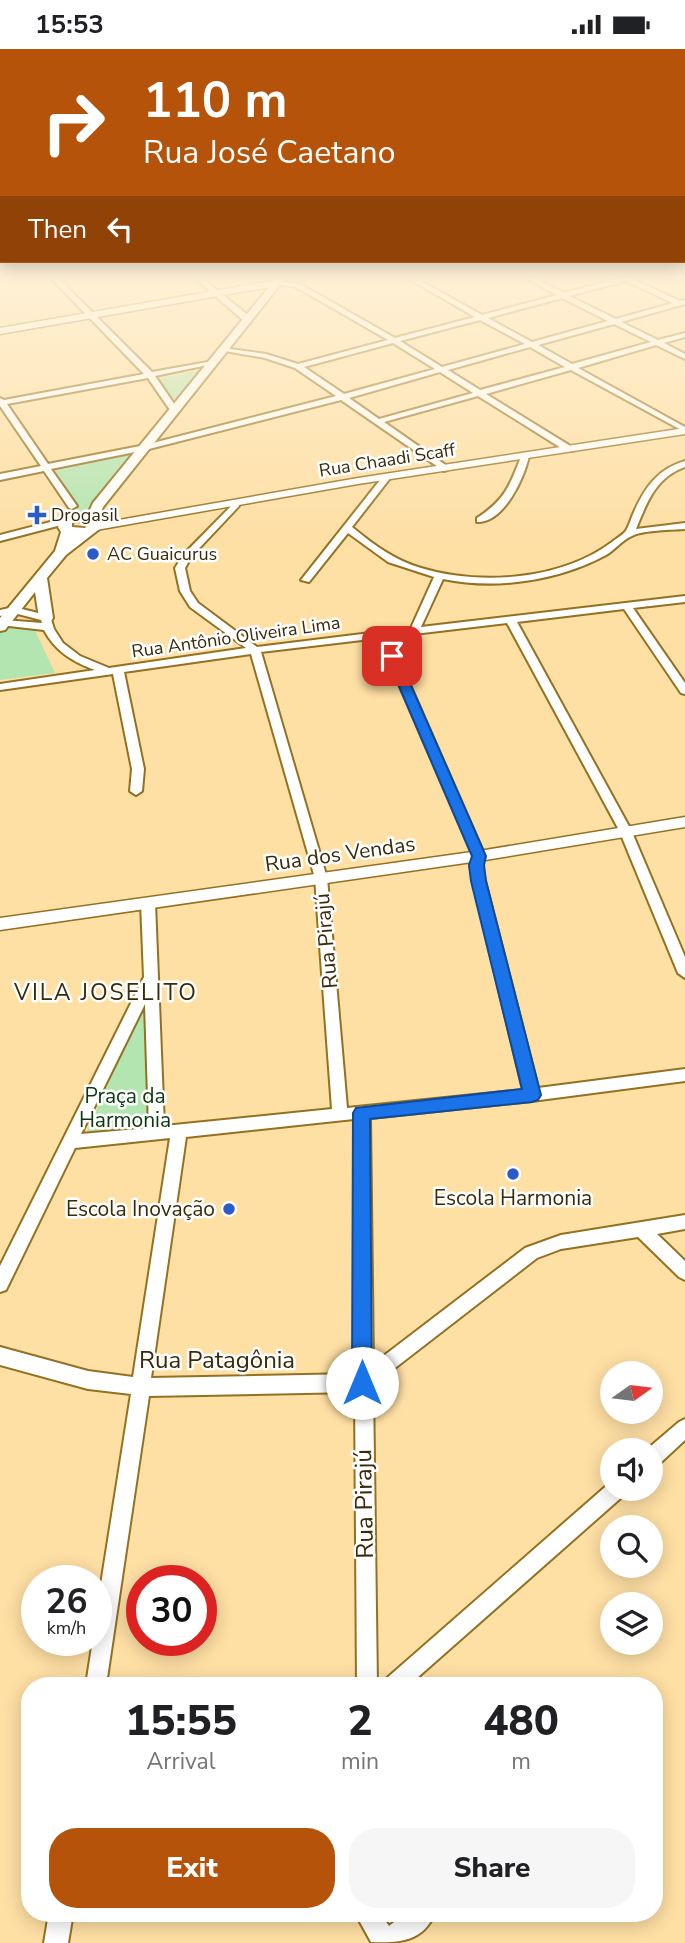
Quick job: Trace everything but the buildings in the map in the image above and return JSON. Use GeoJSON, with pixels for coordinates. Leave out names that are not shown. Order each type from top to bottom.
{"type":"FeatureCollection","features":[{"type":"Feature","properties":{"kind":"main road"},"geometry":{"type":"LineString","coordinates":[[4,618],[61,552],[93,521],[145,447],[212,364]]}},
{"type":"Feature","properties":{"kind":"main road"},"geometry":{"type":"LineString","coordinates":[[69,521],[93,521]]}},
{"type":"Feature","properties":{"kind":"main road"},"geometry":{"type":"LineString","coordinates":[[69,521],[93,521]]}},
{"type":"Feature","properties":{"kind":"main road"},"geometry":{"type":"LineString","coordinates":[[61,552],[69,521]]}},
{"type":"Feature","properties":{"kind":"main road"},"geometry":{"type":"LineString","coordinates":[[40,577],[46,622]]}},
{"type":"Feature","properties":{"kind":"street"},"geometry":{"type":"LineString","coordinates":[[140,364],[175,411]]}},
{"type":"Feature","properties":{"kind":"street"},"geometry":{"type":"LineString","coordinates":[[0,538],[69,521],[47,467],[1,401],[205,364]]}},
{"type":"Feature","properties":{"kind":"street"},"geometry":{"type":"LineString","coordinates":[[293,364],[444,468]]}},
{"type":"Feature","properties":{"kind":"street"},"geometry":{"type":"LineString","coordinates":[[298,366],[304,364]]}},
{"type":"Feature","properties":{"kind":"street"},"geometry":{"type":"LineString","coordinates":[[433,364],[569,449]]}},
{"type":"Feature","properties":{"kind":"street"},"geometry":{"type":"LineString","coordinates":[[0,478],[145,447],[343,397],[457,364]]}},
{"type":"Feature","properties":{"kind":"street"},"geometry":{"type":"LineString","coordinates":[[567,364],[685,431]]}},
{"type":"Feature","properties":{"kind":"street"},"geometry":{"type":"LineString","coordinates":[[377,422],[576,364]]}},
{"type":"Feature","properties":{"kind":"street","name":"Rua Chaadi Scaff"},"geometry":{"type":"LineString","coordinates":[[93,521],[236,504],[387,477],[685,431]]}},
{"type":"Feature","properties":{"kind":"street"},"geometry":{"type":"LineString","coordinates":[[480,520],[507,501],[519,481],[525,456]]}},
{"type":"Feature","properties":{"kind":"street"},"geometry":{"type":"LineString","coordinates":[[630,532],[645,496],[657,477],[669,469],[685,464]]}},
{"type":"Feature","properties":{"kind":"street"},"geometry":{"type":"LineString","coordinates":[[306,580],[387,477]]}},
{"type":"Feature","properties":{"kind":"street"},"geometry":{"type":"LineString","coordinates":[[236,504],[187,556],[180,568],[185,591],[194,605],[255,650]]}},
{"type":"Feature","properties":{"kind":"street"},"geometry":{"type":"LineString","coordinates":[[348,528],[388,559],[439,576],[500,579],[563,570],[600,553],[630,532],[685,526]]}},
{"type":"Feature","properties":{"kind":"street"},"geometry":{"type":"LineString","coordinates":[[415,630],[439,576]]}},
{"type":"Feature","properties":{"kind":"street","name":"Rua Antônio Oliveira Lima"},"geometry":{"type":"LineString","coordinates":[[0,687],[255,650],[685,599]]}},
{"type":"Feature","properties":{"kind":"street"},"geometry":{"type":"LineString","coordinates":[[627,606],[685,691]]}},
{"type":"Feature","properties":{"kind":"street"},"geometry":{"type":"LineString","coordinates":[[4,618],[46,622]]}},
{"type":"Feature","properties":{"kind":"street"},"geometry":{"type":"LineString","coordinates":[[4,618],[46,622],[69,655],[82,663],[115,671],[138,769],[136,791]]}},
{"type":"Feature","properties":{"kind":"street"},"geometry":{"type":"LineString","coordinates":[[510,619],[625,830],[685,973]]}},
{"type":"Feature","properties":{"kind":"street"},"geometry":{"type":"LineString","coordinates":[[383,635],[479,856],[479,881],[532,1095]]}},
{"type":"Feature","properties":{"kind":"street","name":"Rua Pirajú"},"geometry":{"type":"LineString","coordinates":[[255,650],[321,878],[340,1115]]}},
{"type":"Feature","properties":{"kind":"street"},"geometry":{"type":"LineString","coordinates":[[40,682],[64,670],[69,655]]}},
{"type":"Feature","properties":{"kind":"street","name":"Rua dos Vendas"},"geometry":{"type":"LineString","coordinates":[[0,924],[479,856],[685,822]]}},
{"type":"Feature","properties":{"kind":"street"},"geometry":{"type":"LineString","coordinates":[[148,903],[157,1135]]}},
{"type":"Feature","properties":{"kind":"street"},"geometry":{"type":"LineString","coordinates":[[0,1284],[150,979]]}},
{"type":"Feature","properties":{"kind":"street"},"geometry":{"type":"LineString","coordinates":[[72,1142],[532,1095],[685,1075]]}},
{"type":"Feature","properties":{"kind":"street","name":"Rua Pirajú"},"geometry":{"type":"LineString","coordinates":[[362,1113],[362,1383],[367,1677]]}},
{"type":"Feature","properties":{"kind":"street"},"geometry":{"type":"LineString","coordinates":[[97,1677],[179,1133]]}},
{"type":"Feature","properties":{"kind":"street"},"geometry":{"type":"LineString","coordinates":[[362,1383],[531,1254],[561,1242],[685,1222]]}},
{"type":"Feature","properties":{"kind":"street"},"geometry":{"type":"LineString","coordinates":[[639,1228],[685,1272]]}},
{"type":"Feature","properties":{"kind":"street","name":"Rua Patagônia"},"geometry":{"type":"LineString","coordinates":[[0,1356],[88,1380],[142,1387],[362,1383]]}},
{"type":"Feature","properties":{"kind":"street"},"geometry":{"type":"LineString","coordinates":[[663,1447],[685,1428]]}},
{"type":"Feature","properties":{"kind":"street"},"geometry":{"type":"LineString","coordinates":[[403,1677],[602,1501]]}},
{"type":"Feature","properties":{"kind":"street"},"geometry":{"type":"LineString","coordinates":[[56,1943],[60,1922]]}},
{"type":"Feature","properties":{"kind":"street"},"geometry":{"type":"LineString","coordinates":[[372,1922],[379,1934],[390,1938],[414,1922]]}},
{"type":"Feature","properties":{"kind":"green space"},"geometry":{"type":"Polygon","coordinates":[[[204,369],[177,401],[154,380],[204,369]]]}},
{"type":"Feature","properties":{"kind":"green space"},"geometry":{"type":"Polygon","coordinates":[[[135,452],[95,506],[79,512],[55,471],[135,452]]]}},
{"type":"Feature","properties":{"kind":"green space"},"geometry":{"type":"Polygon","coordinates":[[[0,624],[33,626],[55,673],[0,680],[0,624]]]}},
{"type":"Feature","properties":{"kind":"green space","name":"Praça da Harmonia"},"geometry":{"type":"Polygon","coordinates":[[[147,997],[149,1132],[85,1135],[147,997]]]}},
{"type":"Feature","properties":{"kind":"place","name":"Drogasil"},"geometry":{"type":"Point","coordinates":[37,515]}},
{"type":"Feature","properties":{"kind":"place","name":"AC Guaicurus"},"geometry":{"type":"Point","coordinates":[93,554]}},
{"type":"Feature","properties":{"kind":"place","name":"Escola Harmonia"},"geometry":{"type":"Point","coordinates":[513,1174]}},
{"type":"Feature","properties":{"kind":"place","name":"Escola Inovação"},"geometry":{"type":"Point","coordinates":[229,1209]}},
{"type":"Feature","properties":{"kind":"district","name":"VILA JOSELITO"},"geometry":{"type":"Point","coordinates":[106,992]}},
{"type":"Feature","properties":{"kind":"route"},"geometry":{"type":"LineString","coordinates":[[362,1383],[362,1113],[532,1095],[479,881],[479,856],[392,656]]}}]}
